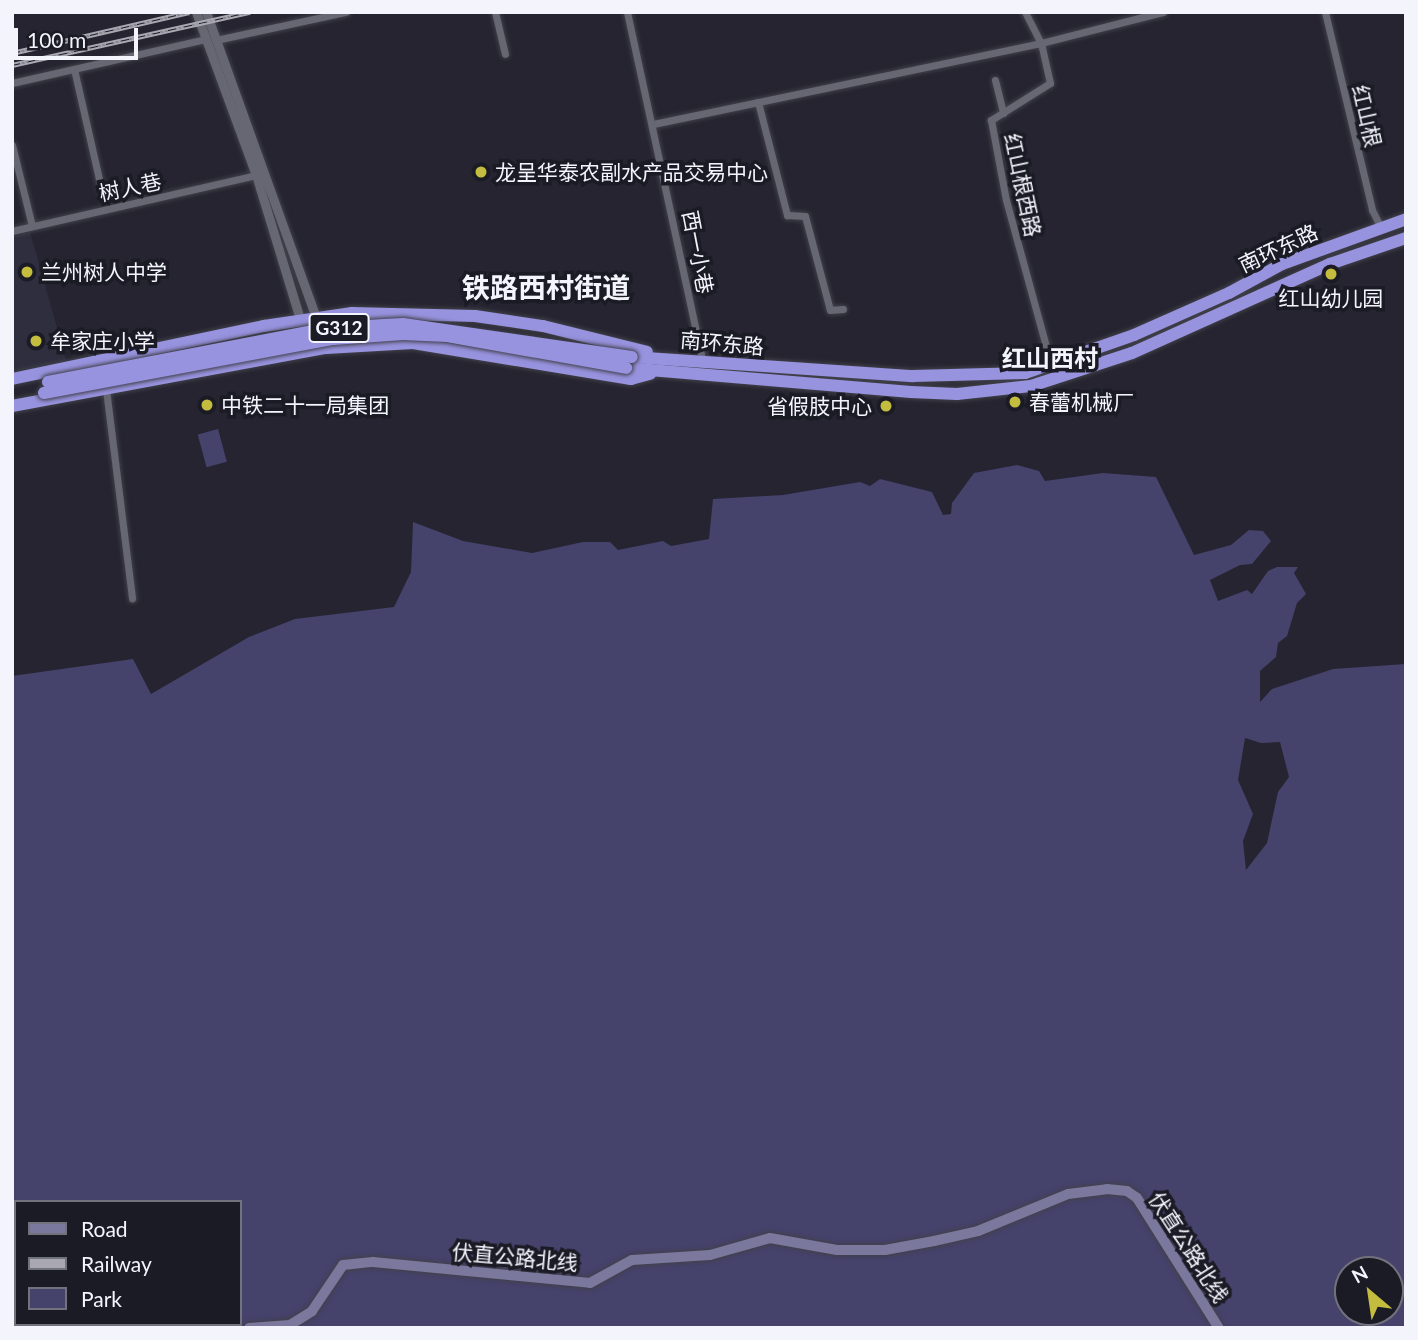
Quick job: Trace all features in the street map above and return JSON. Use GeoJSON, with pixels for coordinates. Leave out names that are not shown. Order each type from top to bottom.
{"type":"FeatureCollection","features":[{"type":"Feature","properties":{"kind":"highway","name":"南环东路"},"geometry":{"type":"LineString","coordinates":[[629,363],[665,357],[959,377],[1025,373],[1134,335],[1229,293],[1282,264],[1380,226],[1406,219]]}},
{"type":"Feature","properties":{"kind":"highway"},"geometry":{"type":"LineString","coordinates":[[1380,226],[1385,243]]}},
{"type":"Feature","properties":{"kind":"highway","name":"南环东路"},"geometry":{"type":"LineString","coordinates":[[12,399],[46,388],[332,339],[404,334],[447,336],[629,363],[660,371],[705,375],[946,393],[1031,386],[1132,353],[1385,243],[1406,238]]}},
{"type":"Feature","properties":{"kind":"highway"},"geometry":{"type":"LineString","coordinates":[[12,379],[316,316],[415,312],[475,316],[543,326],[665,357]]}},
{"type":"Feature","properties":{"kind":"highway"},"geometry":{"type":"LineString","coordinates":[[12,406],[326,348],[414,343],[631,379],[660,371]]}},
{"type":"Feature","properties":{"kind":"highway","name":"南环东路"},"geometry":{"type":"LineString","coordinates":[[12,387],[46,388]]}},
{"type":"Feature","properties":{"kind":"main road","name":"伏直公路北线"},"geometry":{"type":"LineString","coordinates":[[249,1328],[290,1325],[312,1311],[343,1265],[373,1262],[590,1283],[632,1260],[710,1255],[770,1238],[837,1250],[885,1250],[978,1231],[1068,1194],[1107,1189],[1127,1191],[1137,1198],[1219,1328]]}},
{"type":"Feature","properties":{"kind":"street"},"geometry":{"type":"LineString","coordinates":[[196,12],[256,175],[309,351]]}},
{"type":"Feature","properties":{"kind":"street"},"geometry":{"type":"LineString","coordinates":[[206,12],[326,348]]}},
{"type":"Feature","properties":{"kind":"street"},"geometry":{"type":"LineString","coordinates":[[216,40],[346,12]]}},
{"type":"Feature","properties":{"kind":"street"},"geometry":{"type":"LineString","coordinates":[[495,12],[505,54]]}},
{"type":"Feature","properties":{"kind":"street","name":"西一小巷"},"geometry":{"type":"LineString","coordinates":[[627,12],[705,375]]}},
{"type":"Feature","properties":{"kind":"street"},"geometry":{"type":"LineString","coordinates":[[1025,12],[1041,43]]}},
{"type":"Feature","properties":{"kind":"street"},"geometry":{"type":"LineString","coordinates":[[653,124],[1041,43],[1163,12]]}},
{"type":"Feature","properties":{"kind":"street","name":"红山根"},"geometry":{"type":"LineString","coordinates":[[1325,12],[1372,210],[1380,226]]}},
{"type":"Feature","properties":{"kind":"street"},"geometry":{"type":"LineString","coordinates":[[12,83],[206,38]]}},
{"type":"Feature","properties":{"kind":"street","name":"红山根西路"},"geometry":{"type":"LineString","coordinates":[[1041,43],[1050,83],[991,120],[1006,200],[1051,365]]}},
{"type":"Feature","properties":{"kind":"street"},"geometry":{"type":"LineString","coordinates":[[74,68],[102,192]]}},
{"type":"Feature","properties":{"kind":"street"},"geometry":{"type":"LineString","coordinates":[[995,80],[1003,113]]}},
{"type":"Feature","properties":{"kind":"street"},"geometry":{"type":"LineString","coordinates":[[758,102],[787,215],[805,216],[830,310],[843,309]]}},
{"type":"Feature","properties":{"kind":"street"},"geometry":{"type":"LineString","coordinates":[[12,145],[32,226]]}},
{"type":"Feature","properties":{"kind":"street","name":"树人巷"},"geometry":{"type":"LineString","coordinates":[[12,231],[256,175]]}},
{"type":"Feature","properties":{"kind":"street"},"geometry":{"type":"LineString","coordinates":[[106,389],[132,598]]}},
{"type":"Feature","properties":{"kind":"shaded area"},"geometry":{"type":"Polygon","coordinates":[[[30,232],[68,366],[12,376],[12,237],[30,232]]]}},
{"type":"Feature","properties":{"kind":"green space"},"geometry":{"type":"Polygon","coordinates":[[[218,429],[227,462],[207,467],[198,434],[218,429]]]}},
{"type":"Feature","properties":{"kind":"green space"},"geometry":{"type":"Polygon","coordinates":[[[1017,465],[1039,471],[1045,481],[1103,473],[1156,477],[1194,555],[1231,545],[1249,530],[1263,531],[1271,541],[1252,564],[1240,565],[1210,580],[1218,601],[1247,590],[1252,594],[1268,571],[1277,567],[1298,567],[1294,573],[1306,594],[1297,603],[1287,636],[1278,643],[1276,657],[1260,671],[1260,702],[1272,689],[1333,669],[1406,664],[1406,1328],[12,1328],[12,676],[133,659],[151,694],[249,637],[295,619],[394,607],[411,572],[413,522],[463,541],[532,553],[583,542],[610,542],[618,550],[663,541],[671,546],[709,539],[713,499],[783,495],[860,482],[870,486],[880,479],[932,492],[943,515],[951,514],[952,503],[974,473],[1017,465]],[[1245,738],[1238,780],[1253,814],[1243,841],[1246,870],[1267,843],[1278,792],[1289,777],[1280,742],[1261,743],[1245,738]]]}},
{"type":"Feature","properties":{"kind":"railway"},"geometry":{"type":"LineString","coordinates":[[12,53],[189,12]]}},
{"type":"Feature","properties":{"kind":"railway"},"geometry":{"type":"LineString","coordinates":[[12,65],[250,12]]}},
{"type":"Feature","properties":{"kind":"place","name":"龙呈华泰农副水产品交易中心"},"geometry":{"type":"Point","coordinates":[481,172]}},
{"type":"Feature","properties":{"kind":"place","name":"兰州树人中学"},"geometry":{"type":"Point","coordinates":[27,272]}},
{"type":"Feature","properties":{"kind":"place","name":"红山幼儿园"},"geometry":{"type":"Point","coordinates":[1331,274]}},
{"type":"Feature","properties":{"kind":"place","name":"牟家庄小学"},"geometry":{"type":"Point","coordinates":[36,341]}},
{"type":"Feature","properties":{"kind":"place","name":"春蕾机械厂"},"geometry":{"type":"Point","coordinates":[1015,402]}},
{"type":"Feature","properties":{"kind":"place","name":"中铁二十一局集团"},"geometry":{"type":"Point","coordinates":[207,405]}},
{"type":"Feature","properties":{"kind":"place","name":"省假肢中心"},"geometry":{"type":"Point","coordinates":[886,406]}},
{"type":"Feature","properties":{"kind":"district","name":"铁路西村街道"},"geometry":{"type":"Point","coordinates":[546,287]}},
{"type":"Feature","properties":{"kind":"district","name":"红山西村"},"geometry":{"type":"Point","coordinates":[1050,358]}}]}
